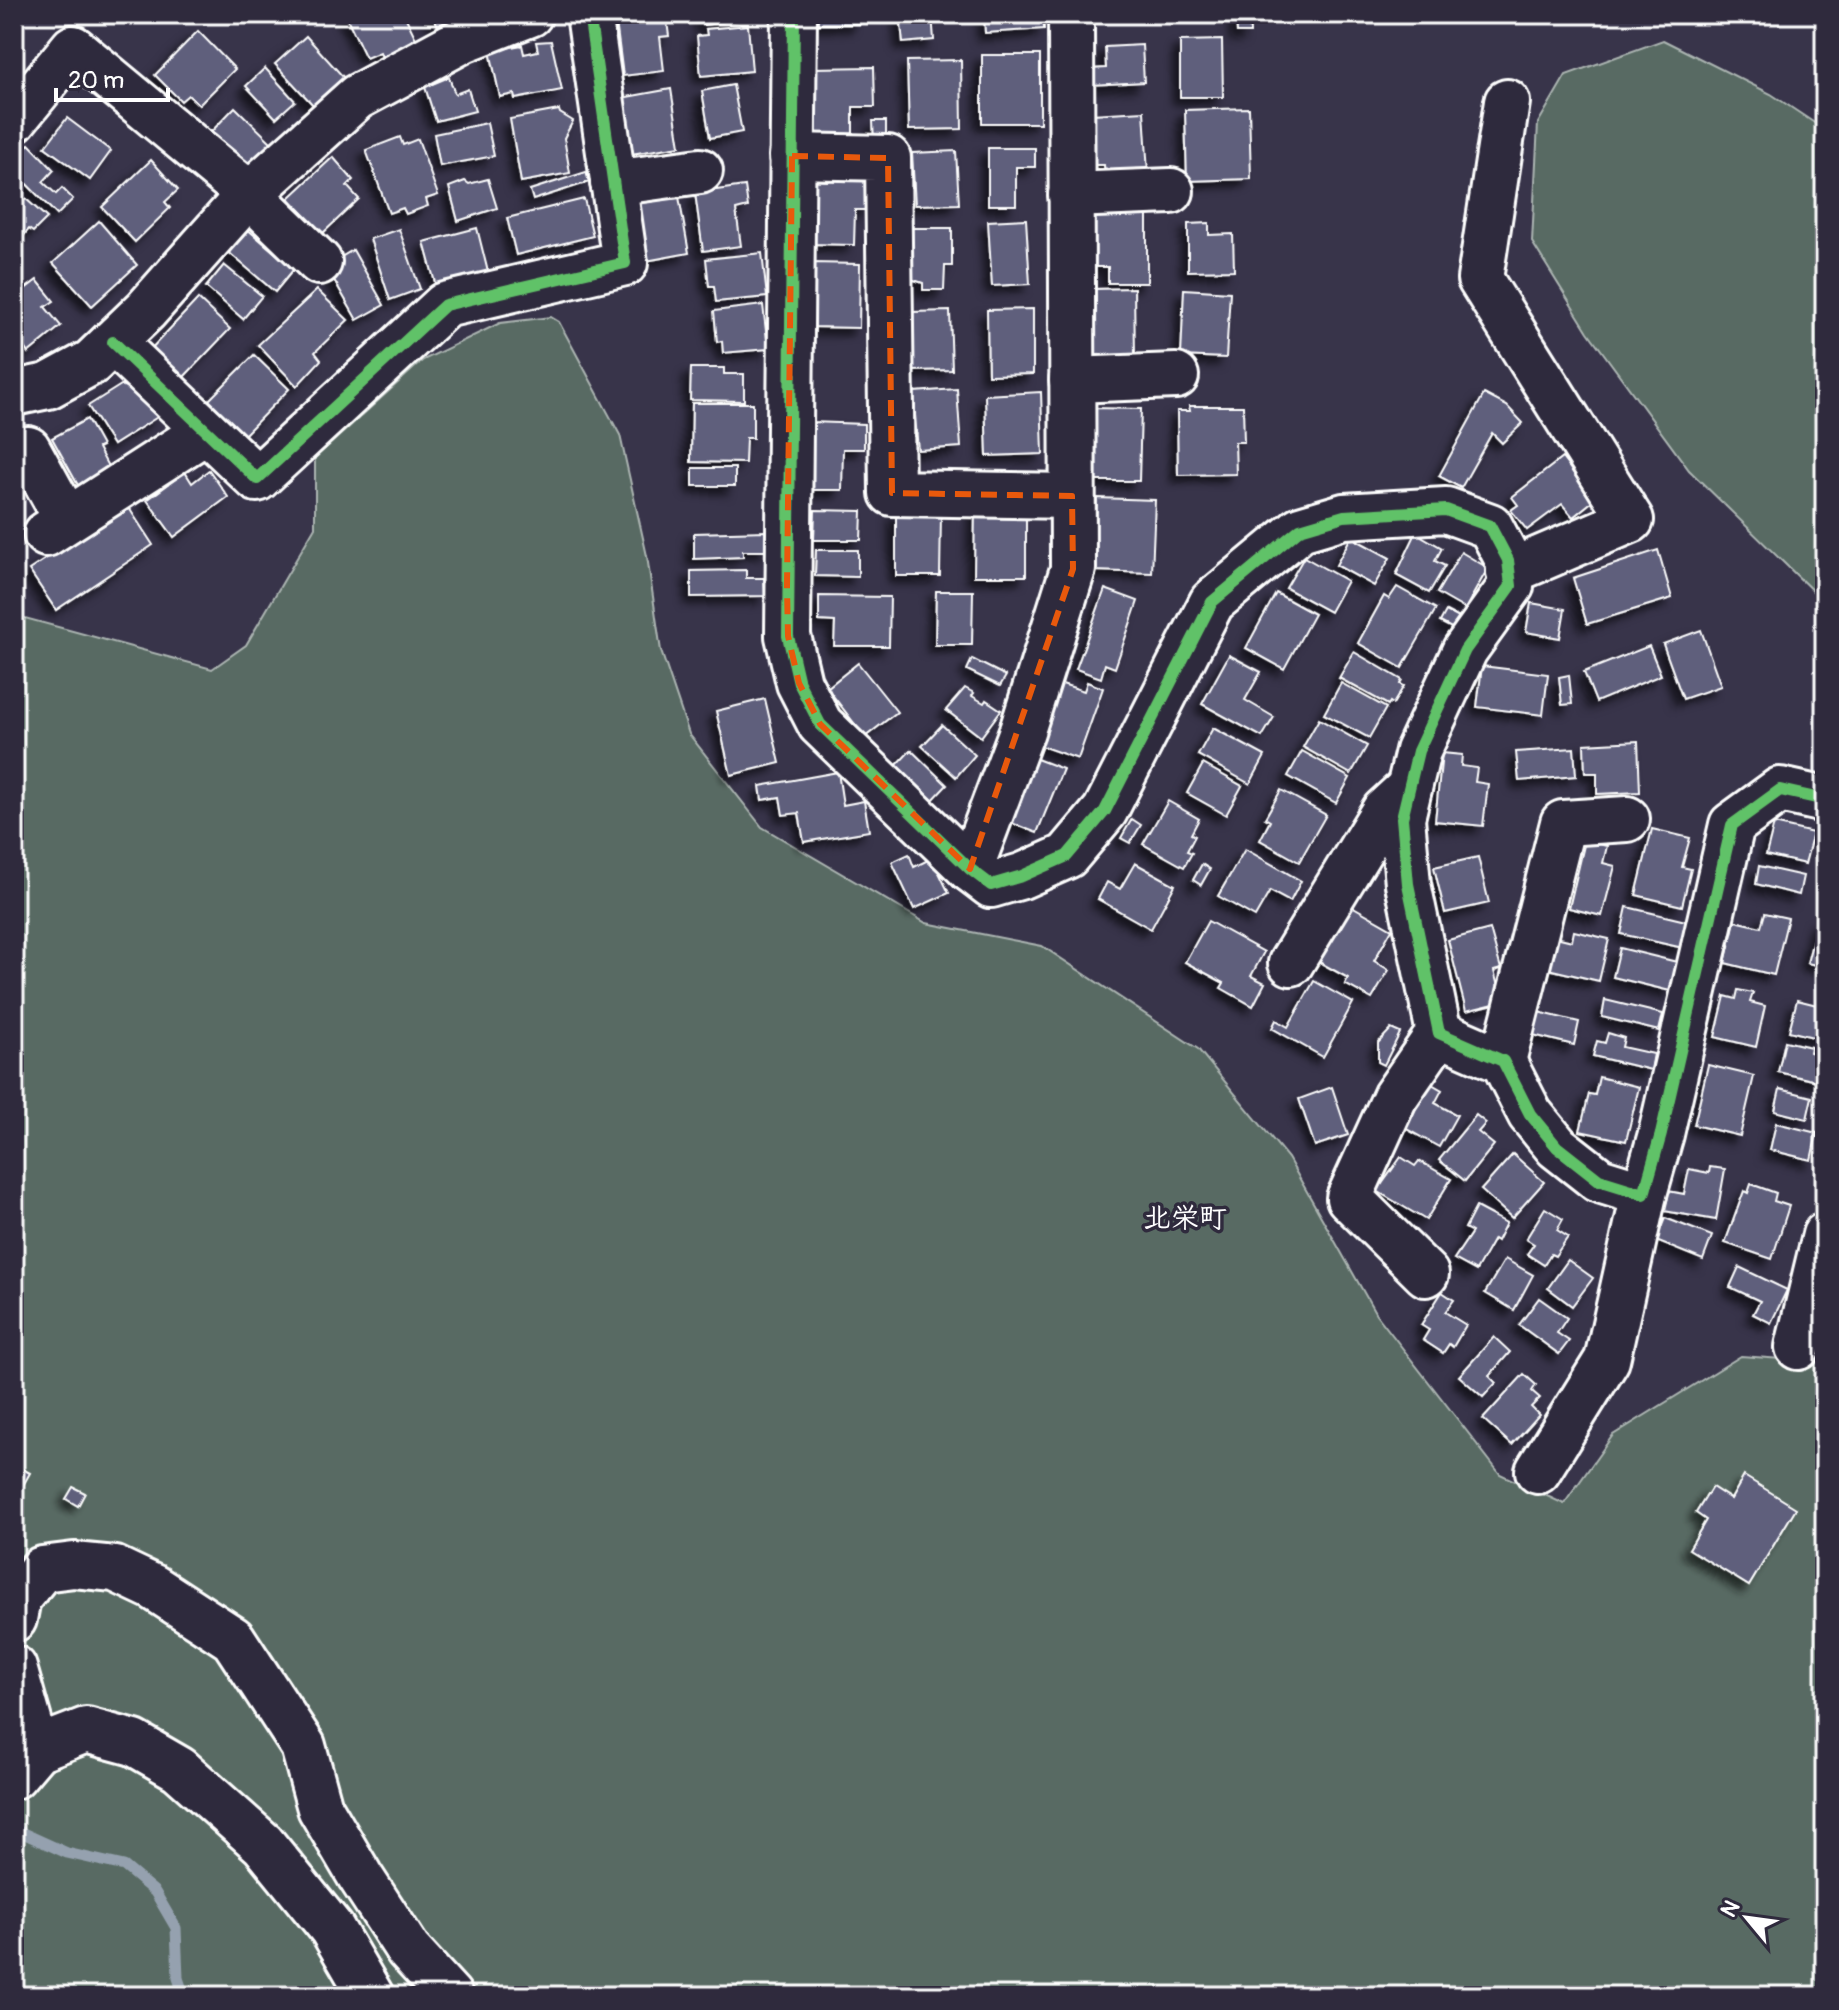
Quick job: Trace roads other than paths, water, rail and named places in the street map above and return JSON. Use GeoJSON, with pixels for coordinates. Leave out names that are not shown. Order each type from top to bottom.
{"type":"FeatureCollection","features":[{"type":"Feature","properties":{"kind":"street"},"geometry":{"type":"LineString","coordinates":[[14,393],[48,386],[92,362],[146,310],[249,194],[357,97],[463,40],[530,14]]}},
{"type":"Feature","properties":{"kind":"street"},"geometry":{"type":"LineString","coordinates":[[113,342],[257,479],[445,305],[625,263],[589,14]]}},
{"type":"Feature","properties":{"kind":"street"},"geometry":{"type":"LineString","coordinates":[[794,14],[788,636],[799,683],[820,724],[970,869],[991,885],[1022,876],[1067,856],[1105,811],[1212,602],[1300,529],[1344,516],[1446,510],[1490,526],[1508,560],[1511,586],[1465,650],[1418,751],[1402,818],[1408,884],[1439,1033],[1395,1097],[1349,1198],[1426,1274]]}},
{"type":"Feature","properties":{"kind":"street"},"geometry":{"type":"LineString","coordinates":[[970,869],[1022,731],[1073,569],[1071,14]]}},
{"type":"Feature","properties":{"kind":"street"},"geometry":{"type":"LineString","coordinates":[[14,120],[73,48],[249,194],[319,262]]}},
{"type":"Feature","properties":{"kind":"street"},"geometry":{"type":"LineString","coordinates":[[1507,102],[1480,279],[1631,520],[1509,572]]}},
{"type":"Feature","properties":{"kind":"street"},"geometry":{"type":"LineString","coordinates":[[792,156],[888,158],[892,493],[1072,496]]}},
{"type":"Feature","properties":{"kind":"street"},"geometry":{"type":"LineString","coordinates":[[613,183],[700,171]]}},
{"type":"Feature","properties":{"kind":"street"},"geometry":{"type":"LineString","coordinates":[[1071,195],[1171,191]]}},
{"type":"Feature","properties":{"kind":"street"},"geometry":{"type":"LineString","coordinates":[[1072,380],[1176,376]]}},
{"type":"Feature","properties":{"kind":"street"},"geometry":{"type":"LineString","coordinates":[[28,449],[57,527],[206,431]]}},
{"type":"Feature","properties":{"kind":"street"},"geometry":{"type":"LineString","coordinates":[[1291,963],[1384,811],[1409,788]]}},
{"type":"Feature","properties":{"kind":"street"},"geometry":{"type":"LineString","coordinates":[[1538,1471],[1607,1360],[1732,825],[1780,790],[1825,800]]}},
{"type":"Feature","properties":{"kind":"street"},"geometry":{"type":"LineString","coordinates":[[1503,1061],[1563,823],[1627,819]]}},
{"type":"Feature","properties":{"kind":"street"},"geometry":{"type":"LineString","coordinates":[[1439,1033],[1503,1061],[1530,1114],[1557,1147],[1599,1180],[1644,1194]]}},
{"type":"Feature","properties":{"kind":"street"},"geometry":{"type":"LineString","coordinates":[[1798,1347],[1825,1235]]}},
{"type":"Feature","properties":{"kind":"street"},"geometry":{"type":"LineString","coordinates":[[14,1619],[18,1598],[42,1569],[74,1565],[115,1569],[153,1587],[233,1639],[303,1746],[320,1808],[360,1876],[408,1950],[450,1996]]}},
{"type":"Feature","properties":{"kind":"street"},"geometry":{"type":"LineString","coordinates":[[14,1668],[26,1763],[86,1730],[134,1743],[179,1769],[263,1844],[332,1929],[371,1996]]}},
{"type":"Feature","properties":{"kind":"waterway"},"geometry":{"type":"LineString","coordinates":[[14,1829],[67,1853],[124,1866],[155,1892],[176,1928],[178,1978],[184,1996]]}},
{"type":"Feature","properties":{"kind":"district","name":"北栄町"},"geometry":{"type":"Point","coordinates":[1185,1218]}}]}
